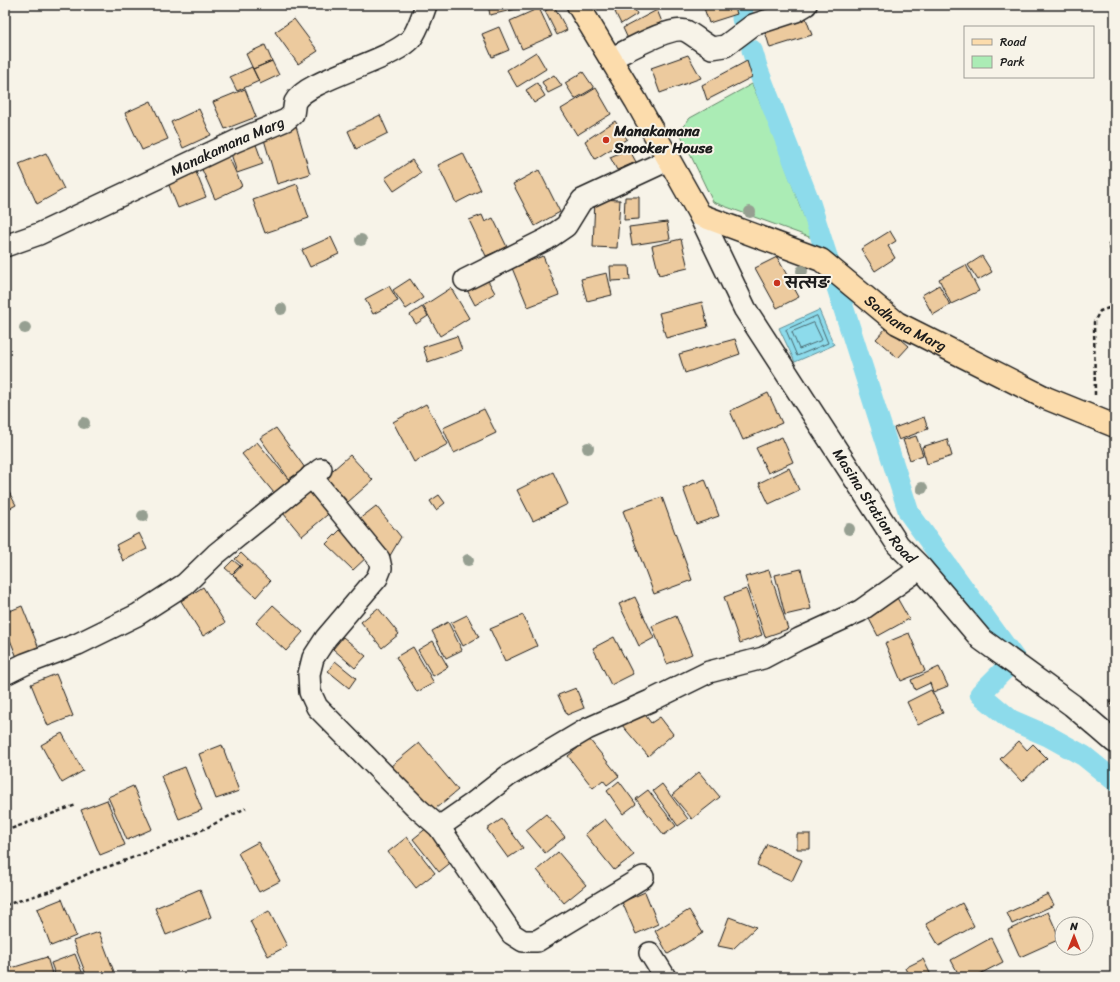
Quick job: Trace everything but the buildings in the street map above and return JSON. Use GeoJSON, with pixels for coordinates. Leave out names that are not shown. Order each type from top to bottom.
{"type":"FeatureCollection","features":[{"type":"Feature","properties":{"kind":"main road"},"geometry":{"type":"LineString","coordinates":[[578,5],[636,102],[700,215]]}},
{"type":"Feature","properties":{"kind":"main road","name":"Sadhana Marg"},"geometry":{"type":"LineString","coordinates":[[700,215],[821,260],[897,323],[1046,398],[1115,426]]}},
{"type":"Feature","properties":{"kind":"street","name":"Manakamana Marg"},"geometry":{"type":"LineString","coordinates":[[5,246],[39,234],[236,141],[286,120],[294,114],[295,102],[305,90],[378,59],[400,48],[410,40],[426,5]]}},
{"type":"Feature","properties":{"kind":"street"},"geometry":{"type":"LineString","coordinates":[[610,59],[659,35],[674,30],[684,31],[712,48],[725,46],[754,25],[796,11],[806,5]]}},
{"type":"Feature","properties":{"kind":"street"},"geometry":{"type":"LineString","coordinates":[[465,280],[547,239],[566,226],[582,200],[668,160]]}},
{"type":"Feature","properties":{"kind":"street","name":"Masina Station Road"},"geometry":{"type":"LineString","coordinates":[[700,215],[745,309],[898,545],[921,568],[981,640],[1072,705],[1115,742]]}},
{"type":"Feature","properties":{"kind":"street"},"geometry":{"type":"LineString","coordinates":[[5,674],[25,664],[78,644],[137,615],[185,584],[216,554],[316,473],[378,559],[381,568],[377,578],[326,638],[313,658],[309,674],[310,692],[317,707],[416,807],[439,827],[512,934],[523,941],[537,941],[643,877]]}},
{"type":"Feature","properties":{"kind":"street"},"geometry":{"type":"LineString","coordinates":[[439,827],[508,776],[587,729],[650,701],[709,672],[763,658],[799,639],[860,611],[921,568]]}},
{"type":"Feature","properties":{"kind":"street"},"geometry":{"type":"LineString","coordinates":[[650,953],[665,977]]}},
{"type":"Feature","properties":{"kind":"path"},"geometry":{"type":"LineString","coordinates":[[1095,418],[1094,322],[1100,311],[1115,306]]}},
{"type":"Feature","properties":{"kind":"path"},"geometry":{"type":"LineString","coordinates":[[5,831],[76,805]]}},
{"type":"Feature","properties":{"kind":"path"},"geometry":{"type":"LineString","coordinates":[[5,905],[54,890],[94,871],[172,843],[194,834],[246,808]]}},
{"type":"Feature","properties":{"kind":"green space"},"geometry":{"type":"Polygon","coordinates":[[[752,84],[771,127],[812,238],[713,202],[679,131],[690,118],[752,84]]]}},
{"type":"Feature","properties":{"kind":"water"},"geometry":{"type":"Polygon","coordinates":[[[819,310],[834,345],[795,362],[779,328],[819,310]]]}},
{"type":"Feature","properties":{"kind":"waterway"},"geometry":{"type":"LineString","coordinates":[[742,19],[743,5]]}},
{"type":"Feature","properties":{"kind":"waterway"},"geometry":{"type":"LineString","coordinates":[[752,50],[758,70],[810,203],[909,513],[1015,659],[980,694],[1011,720],[1048,736],[1084,756],[1115,781]]}},
{"type":"Feature","properties":{"kind":"place","name":"Manakamana Snooker House"},"geometry":{"type":"Point","coordinates":[606,140]}},
{"type":"Feature","properties":{"kind":"place","name":"सत्सङ"},"geometry":{"type":"Point","coordinates":[777,283]}}]}
